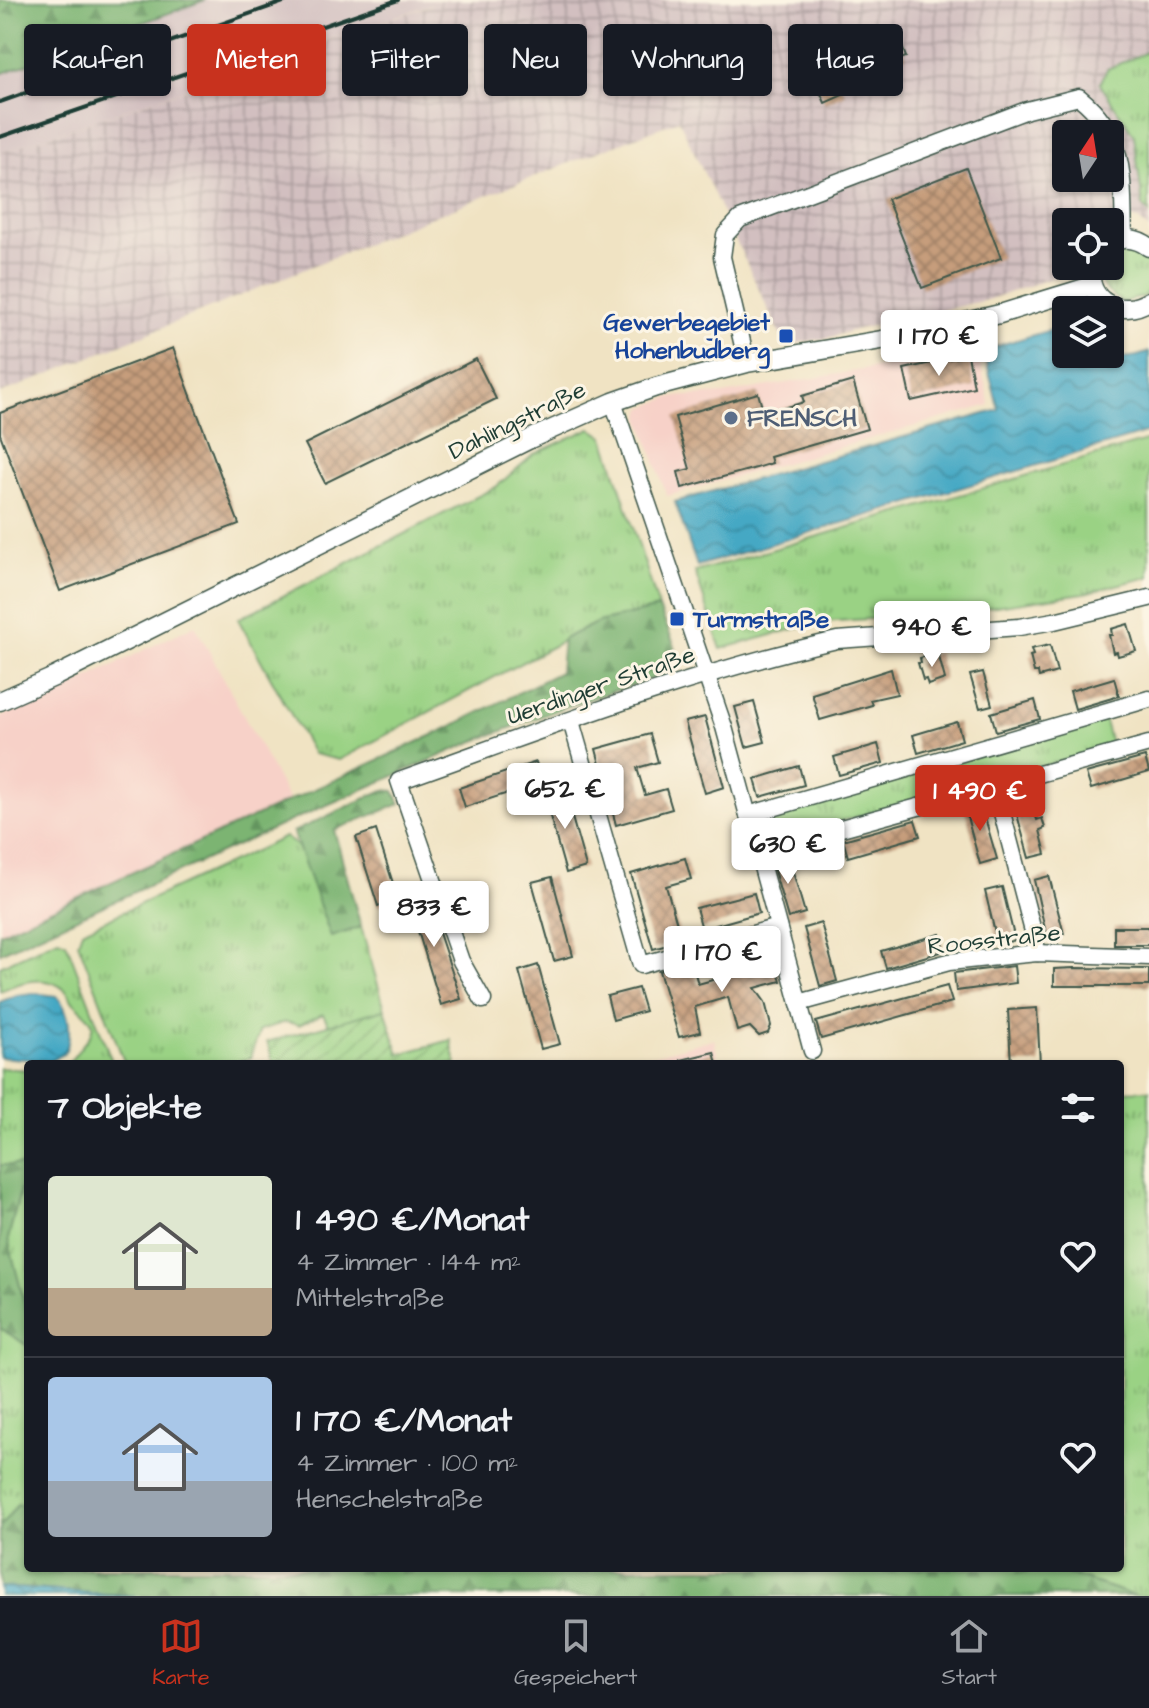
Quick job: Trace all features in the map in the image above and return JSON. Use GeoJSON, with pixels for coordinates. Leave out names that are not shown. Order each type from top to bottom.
{"type":"FeatureCollection","features":[{"type":"Feature","properties":{"kind":"street"},"geometry":{"type":"LineString","coordinates":[[747,363],[722,257],[725,235],[740,219],[1027,110],[1079,97],[1103,120],[1114,138],[1121,170],[1119,208]]}},
{"type":"Feature","properties":{"kind":"street"},"geometry":{"type":"LineString","coordinates":[[1124,241],[1142,242],[1149,247]]}},
{"type":"Feature","properties":{"kind":"street"},"geometry":{"type":"LineString","coordinates":[[1091,280],[1091,286],[1101,300],[1119,309],[1139,308],[1149,301]]}},
{"type":"Feature","properties":{"kind":"street","name":"Dahlingstraße"},"geometry":{"type":"LineString","coordinates":[[0,701],[54,677],[516,446],[613,402],[747,363],[905,336],[1000,314],[1091,286]]}},
{"type":"Feature","properties":{"kind":"street"},"geometry":{"type":"LineString","coordinates":[[613,402],[724,727],[812,1051]]}},
{"type":"Feature","properties":{"kind":"street","name":"Uerdinger Straße"},"geometry":{"type":"LineString","coordinates":[[483,1000],[461,961],[399,781],[705,674],[837,640],[1019,627],[1149,598]]}},
{"type":"Feature","properties":{"kind":"street"},"geometry":{"type":"LineString","coordinates":[[748,815],[1149,699]]}},
{"type":"Feature","properties":{"kind":"street"},"geometry":{"type":"LineString","coordinates":[[571,721],[641,965],[778,927]]}},
{"type":"Feature","properties":{"kind":"street"},"geometry":{"type":"LineString","coordinates":[[757,851],[1149,744]]}},
{"type":"Feature","properties":{"kind":"street"},"geometry":{"type":"LineString","coordinates":[[995,786],[1037,953]]}},
{"type":"Feature","properties":{"kind":"street","name":"Roosstraße"},"geometry":{"type":"LineString","coordinates":[[799,1003],[949,962],[1037,953],[1149,957]]}},
{"type":"Feature","properties":{"kind":"shaded area"},"geometry":{"type":"Polygon","coordinates":[[[201,0],[430,0],[432,4],[374,24],[342,24],[342,35],[326,41],[326,24],[187,24],[187,89],[171,94],[171,24],[135,24],[201,0]]]}},
{"type":"Feature","properties":{"kind":"shaded area"},"geometry":{"type":"Polygon","coordinates":[[[430,0],[1149,0],[1149,230],[1139,220],[1124,217],[1124,208],[1052,208],[1052,278],[987,300],[828,338],[785,345],[679,120],[439,214],[0,394],[0,153],[187,89],[187,96],[326,96],[326,41],[342,36],[342,96],[468,96],[468,24],[376,24],[431,5],[430,0]]]}},
{"type":"Feature","properties":{"kind":"shaded area"},"geometry":{"type":"Polygon","coordinates":[[[24,64],[24,96],[165,96],[0,153],[0,73],[24,64]]]}},
{"type":"Feature","properties":{"kind":"shaded area"},"geometry":{"type":"Polygon","coordinates":[[[976,346],[990,405],[667,496],[640,418],[643,408],[670,397],[723,394],[879,367],[976,346]]]}},
{"type":"Feature","properties":{"kind":"shaded area"},"geometry":{"type":"Polygon","coordinates":[[[195,625],[290,802],[0,933],[0,717],[59,692],[195,625]]]}},
{"type":"Feature","properties":{"kind":"shaded area"},"geometry":{"type":"Polygon","coordinates":[[[714,1039],[718,1060],[635,1060],[714,1039]]]}},
{"type":"Feature","properties":{"kind":"green space"},"geometry":{"type":"Polygon","coordinates":[[[0,0],[205,0],[139,24],[24,24],[24,65],[0,74],[0,0]]]}},
{"type":"Feature","properties":{"kind":"green space"},"geometry":{"type":"Polygon","coordinates":[[[1149,51],[1149,213],[1143,206],[1134,135],[1100,84],[1107,69],[1149,51]]]}},
{"type":"Feature","properties":{"kind":"green space"},"geometry":{"type":"Polygon","coordinates":[[[1124,248],[1136,250],[1149,260],[1149,290],[1143,297],[1124,302],[1124,296],[1114,296],[1101,280],[1124,280],[1124,248]]]}},
{"type":"Feature","properties":{"kind":"green space"},"geometry":{"type":"Polygon","coordinates":[[[591,428],[604,437],[659,608],[598,622],[339,760],[313,754],[238,619],[496,487],[534,454],[591,428]]]}},
{"type":"Feature","properties":{"kind":"green space"},"geometry":{"type":"Polygon","coordinates":[[[1149,440],[1149,577],[1084,593],[935,615],[820,622],[721,649],[695,572],[1149,440]]]}},
{"type":"Feature","properties":{"kind":"green space"},"geometry":{"type":"Polygon","coordinates":[[[659,608],[674,644],[679,670],[568,706],[470,743],[0,953],[0,933],[444,730],[560,672],[563,639],[598,622],[659,608]]]}},
{"type":"Feature","properties":{"kind":"green space"},"geometry":{"type":"Polygon","coordinates":[[[1104,718],[1112,747],[763,842],[756,815],[1104,718]]]}},
{"type":"Feature","properties":{"kind":"green space"},"geometry":{"type":"Polygon","coordinates":[[[383,790],[394,791],[400,804],[334,830],[361,927],[331,937],[293,832],[383,790]]]}},
{"type":"Feature","properties":{"kind":"green space"},"geometry":{"type":"Polygon","coordinates":[[[285,837],[300,848],[331,936],[361,927],[385,1009],[329,1025],[323,1014],[299,1025],[286,1022],[260,1030],[250,1058],[244,1060],[123,1060],[78,942],[82,931],[285,837]]]}},
{"type":"Feature","properties":{"kind":"green space"},"geometry":{"type":"Polygon","coordinates":[[[58,939],[66,942],[111,1060],[71,1060],[90,1035],[93,1025],[87,1015],[67,992],[51,982],[33,981],[0,991],[0,966],[58,939]]]}},
{"type":"Feature","properties":{"kind":"green space"},"geometry":{"type":"Polygon","coordinates":[[[385,1009],[399,1054],[451,1040],[455,1060],[273,1060],[267,1042],[385,1009]]]}},
{"type":"Feature","properties":{"kind":"green space"},"geometry":{"type":"Polygon","coordinates":[[[0,1068],[24,1070],[24,1165],[0,1165],[0,1068]]]}},
{"type":"Feature","properties":{"kind":"green space"},"geometry":{"type":"Polygon","coordinates":[[[1149,1090],[1149,1596],[1135,1596],[1063,1572],[1124,1572],[1124,1091],[1149,1090]]]}},
{"type":"Feature","properties":{"kind":"green space"},"geometry":{"type":"Polygon","coordinates":[[[0,1165],[24,1165],[24,1183],[8,1239],[24,1301],[24,1343],[0,1328],[0,1165]]]}},
{"type":"Feature","properties":{"kind":"green space"},"geometry":{"type":"Polygon","coordinates":[[[24,1182],[24,1301],[8,1239],[24,1182]]]}},
{"type":"Feature","properties":{"kind":"green space"},"geometry":{"type":"Polygon","coordinates":[[[0,1328],[24,1343],[24,1505],[17,1504],[0,1527],[0,1328]]]}},
{"type":"Feature","properties":{"kind":"green space"},"geometry":{"type":"Polygon","coordinates":[[[18,1504],[24,1505],[24,1572],[1063,1572],[1135,1596],[136,1596],[0,1587],[0,1527],[18,1504]]]}},
{"type":"Feature","properties":{"kind":"water"},"geometry":{"type":"Polygon","coordinates":[[[1052,330],[1052,368],[1124,368],[1124,358],[1149,352],[1149,432],[697,566],[675,502],[999,410],[983,350],[1052,330]]]}},
{"type":"Feature","properties":{"kind":"water"},"geometry":{"type":"Polygon","coordinates":[[[17,995],[57,996],[67,1016],[69,1032],[64,1054],[52,1060],[0,1057],[0,1002],[17,995]]]}},
{"type":"Feature","properties":{"kind":"water"},"geometry":{"type":"Polygon","coordinates":[[[0,1587],[136,1596],[0,1596],[0,1587]]]}},
{"type":"Feature","properties":{"kind":"building"},"geometry":{"type":"Polygon","coordinates":[[[822,96],[841,96],[825,103],[822,96]]]}},
{"type":"Feature","properties":{"kind":"building"},"geometry":{"type":"Polygon","coordinates":[[[966,168],[1001,258],[922,288],[887,199],[966,168]]]}},
{"type":"Feature","properties":{"kind":"building"},"geometry":{"type":"Polygon","coordinates":[[[173,348],[239,524],[60,591],[0,434],[0,413],[173,348]]]}},
{"type":"Feature","properties":{"kind":"building"},"geometry":{"type":"Polygon","coordinates":[[[968,355],[974,387],[911,401],[904,369],[968,355]]]}},
{"type":"Feature","properties":{"kind":"building"},"geometry":{"type":"Polygon","coordinates":[[[476,359],[496,399],[325,483],[305,444],[476,359]]]}},
{"type":"Feature","properties":{"kind":"building"},"geometry":{"type":"Polygon","coordinates":[[[853,381],[867,429],[770,457],[772,463],[682,488],[678,472],[690,469],[675,417],[758,393],[764,414],[804,402],[802,396],[853,381]]]}},
{"type":"Feature","properties":{"kind":"building"},"geometry":{"type":"Polygon","coordinates":[[[1128,624],[1136,651],[1118,656],[1117,652],[1113,653],[1109,635],[1112,635],[1111,629],[1128,624]]]}},
{"type":"Feature","properties":{"kind":"building"},"geometry":{"type":"Polygon","coordinates":[[[1050,645],[1057,672],[1039,677],[1038,672],[1034,672],[1031,649],[1050,645]]]}},
{"type":"Feature","properties":{"kind":"building"},"geometry":{"type":"Polygon","coordinates":[[[938,653],[945,679],[928,685],[926,679],[923,680],[918,663],[921,663],[920,658],[938,653]]]}},
{"type":"Feature","properties":{"kind":"building"},"geometry":{"type":"Polygon","coordinates":[[[891,669],[897,694],[870,700],[872,705],[820,720],[812,694],[891,669]]]}},
{"type":"Feature","properties":{"kind":"building"},"geometry":{"type":"Polygon","coordinates":[[[983,672],[992,705],[980,708],[970,675],[983,672]]]}},
{"type":"Feature","properties":{"kind":"building"},"geometry":{"type":"Polygon","coordinates":[[[1114,678],[1119,696],[1075,709],[1070,691],[1114,678]]]}},
{"type":"Feature","properties":{"kind":"building"},"geometry":{"type":"Polygon","coordinates":[[[1035,700],[1040,719],[996,731],[991,713],[1035,700]]]}},
{"type":"Feature","properties":{"kind":"building"},"geometry":{"type":"Polygon","coordinates":[[[754,702],[765,742],[746,747],[735,707],[754,702]]]}},
{"type":"Feature","properties":{"kind":"building"},"geometry":{"type":"Polygon","coordinates":[[[705,717],[724,787],[705,793],[685,722],[705,717]]]}},
{"type":"Feature","properties":{"kind":"building"},"geometry":{"type":"Polygon","coordinates":[[[957,722],[962,740],[918,753],[913,735],[957,722]]]}},
{"type":"Feature","properties":{"kind":"building"},"geometry":{"type":"Polygon","coordinates":[[[650,734],[658,762],[637,768],[645,795],[666,789],[672,809],[616,825],[596,749],[650,734]]]}},
{"type":"Feature","properties":{"kind":"building"},"geometry":{"type":"Polygon","coordinates":[[[878,744],[883,763],[839,775],[834,757],[878,744]]]}},
{"type":"Feature","properties":{"kind":"building"},"geometry":{"type":"Polygon","coordinates":[[[1145,757],[1149,772],[1091,789],[1086,773],[1145,757]]]}},
{"type":"Feature","properties":{"kind":"building"},"geometry":{"type":"Polygon","coordinates":[[[536,762],[542,782],[465,807],[459,788],[536,762]]]}},
{"type":"Feature","properties":{"kind":"building"},"geometry":{"type":"Polygon","coordinates":[[[799,766],[804,785],[760,797],[755,779],[799,766]]]}},
{"type":"Feature","properties":{"kind":"building"},"geometry":{"type":"Polygon","coordinates":[[[564,789],[586,867],[566,873],[544,795],[564,789]]]}},
{"type":"Feature","properties":{"kind":"building"},"geometry":{"type":"Polygon","coordinates":[[[1030,796],[1037,820],[1042,818],[1045,828],[1040,830],[1046,854],[1029,858],[1013,800],[1030,796]]]}},
{"type":"Feature","properties":{"kind":"building"},"geometry":{"type":"Polygon","coordinates":[[[980,801],[997,859],[980,864],[964,806],[980,801]]]}},
{"type":"Feature","properties":{"kind":"building"},"geometry":{"type":"Polygon","coordinates":[[[915,820],[920,836],[848,857],[843,840],[915,820]]]}},
{"type":"Feature","properties":{"kind":"building"},"geometry":{"type":"Polygon","coordinates":[[[376,830],[398,899],[378,906],[356,837],[376,830]]]}},
{"type":"Feature","properties":{"kind":"building"},"geometry":{"type":"Polygon","coordinates":[[[788,855],[805,913],[788,918],[771,860],[788,855]]]}},
{"type":"Feature","properties":{"kind":"building"},"geometry":{"type":"Polygon","coordinates":[[[685,858],[691,879],[666,886],[682,941],[653,949],[631,874],[685,858]]]}},
{"type":"Feature","properties":{"kind":"building"},"geometry":{"type":"Polygon","coordinates":[[[1049,876],[1064,934],[1047,938],[1034,880],[1049,876]]]}},
{"type":"Feature","properties":{"kind":"building"},"geometry":{"type":"Polygon","coordinates":[[[552,877],[573,956],[554,961],[532,882],[552,877]]]}},
{"type":"Feature","properties":{"kind":"building"},"geometry":{"type":"Polygon","coordinates":[[[1002,887],[1015,940],[998,945],[985,891],[1002,887]]]}},
{"type":"Feature","properties":{"kind":"building"},"geometry":{"type":"Polygon","coordinates":[[[425,891],[461,999],[441,1005],[407,896],[425,891]]]}},
{"type":"Feature","properties":{"kind":"building"},"geometry":{"type":"Polygon","coordinates":[[[754,893],[759,913],[702,929],[696,908],[754,893]]]}},
{"type":"Feature","properties":{"kind":"building"},"geometry":{"type":"Polygon","coordinates":[[[821,923],[837,981],[820,986],[804,928],[821,923]]]}},
{"type":"Feature","properties":{"kind":"building"},"geometry":{"type":"Polygon","coordinates":[[[1114,927],[1149,927],[1149,945],[1114,945],[1114,927]]]}},
{"type":"Feature","properties":{"kind":"building"},"geometry":{"type":"Polygon","coordinates":[[[940,934],[944,951],[886,968],[881,951],[940,934]]]}},
{"type":"Feature","properties":{"kind":"building"},"geometry":{"type":"Polygon","coordinates":[[[769,941],[781,981],[755,988],[765,1002],[771,1026],[768,1033],[759,1036],[750,1027],[737,1031],[728,997],[695,1007],[700,1032],[679,1037],[659,971],[692,963],[698,984],[759,967],[753,945],[769,941]]]}},
{"type":"Feature","properties":{"kind":"building"},"geometry":{"type":"Polygon","coordinates":[[[538,965],[560,1044],[541,1049],[519,971],[538,965]]]}},
{"type":"Feature","properties":{"kind":"building"},"geometry":{"type":"Polygon","coordinates":[[[1014,966],[1016,983],[956,991],[954,973],[1014,966]]]}},
{"type":"Feature","properties":{"kind":"building"},"geometry":{"type":"Polygon","coordinates":[[[1054,969],[1149,969],[1149,986],[1054,986],[1054,969]]]}},
{"type":"Feature","properties":{"kind":"building"},"geometry":{"type":"Polygon","coordinates":[[[947,986],[952,1002],[821,1039],[816,1022],[947,986]]]}},
{"type":"Feature","properties":{"kind":"building"},"geometry":{"type":"Polygon","coordinates":[[[638,988],[645,1011],[613,1020],[607,996],[638,988]]]}},
{"type":"Feature","properties":{"kind":"building"},"geometry":{"type":"Polygon","coordinates":[[[1037,1008],[1040,1060],[1011,1060],[1008,1010],[1037,1008]]]}},
{"type":"Feature","properties":{"kind":"building"},"geometry":{"type":"Polygon","coordinates":[[[714,1052],[716,1060],[681,1060],[714,1052]]]}},
{"type":"Feature","properties":{"kind":"railway"},"geometry":{"type":"LineString","coordinates":[[0,102],[289,0]]}},
{"type":"Feature","properties":{"kind":"railway"},"geometry":{"type":"LineString","coordinates":[[0,137],[398,0]]}},
{"type":"Feature","properties":{"kind":"place","name":"Gewerbegebiet Hohenbudberg"},"geometry":{"type":"Point","coordinates":[786,336]}},
{"type":"Feature","properties":{"kind":"place","name":"FRENSCH"},"geometry":{"type":"Point","coordinates":[731,418]}},
{"type":"Feature","properties":{"kind":"place","name":"Turmstraße"},"geometry":{"type":"Point","coordinates":[677,619]}}]}
